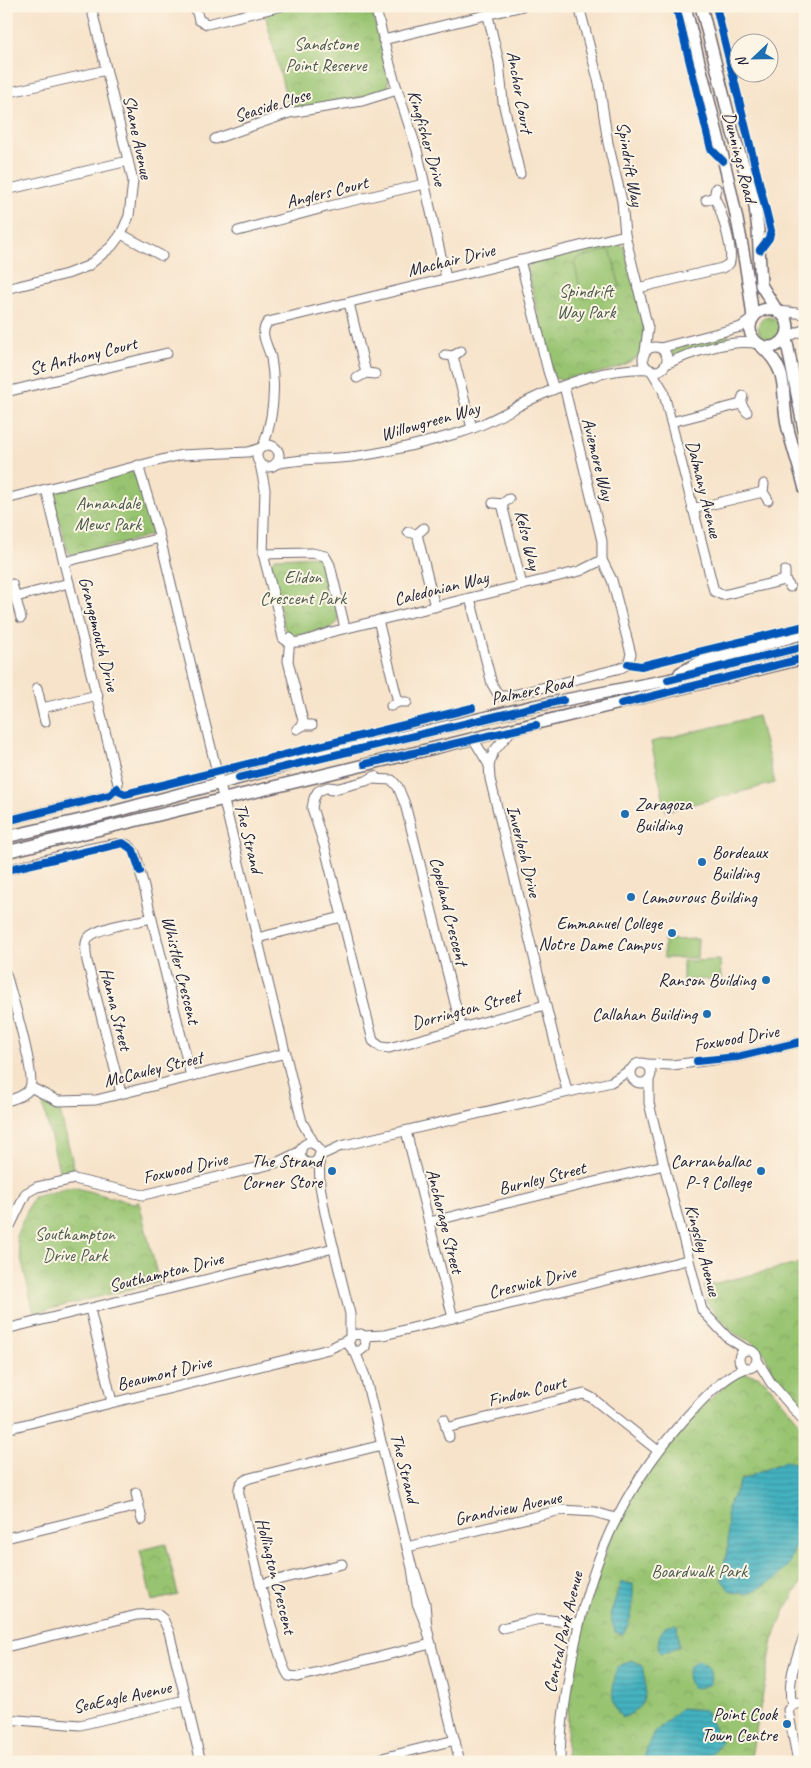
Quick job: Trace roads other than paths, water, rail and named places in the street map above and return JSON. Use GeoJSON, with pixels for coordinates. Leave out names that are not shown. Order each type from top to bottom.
{"type":"FeatureCollection","features":[{"type":"Feature","properties":{"kind":"main road","name":"Dunnings Road"},"geometry":{"type":"LineString","coordinates":[[685,6],[740,231],[750,280],[753,318]]}},
{"type":"Feature","properties":{"kind":"main road","name":"Dunnings Road"},"geometry":{"type":"LineString","coordinates":[[701,6],[732,133],[754,199],[761,285],[778,311]]}},
{"type":"Feature","properties":{"kind":"main road"},"geometry":{"type":"LineString","coordinates":[[805,435],[786,338],[788,323],[778,311],[765,310],[753,318],[751,332],[759,344],[776,361],[783,377],[788,428],[805,489]]}},
{"type":"Feature","properties":{"kind":"main road"},"geometry":{"type":"LineString","coordinates":[[759,344],[774,347],[786,338]]}},
{"type":"Feature","properties":{"kind":"main road"},"geometry":{"type":"LineString","coordinates":[[668,680],[699,662],[805,633]]}},
{"type":"Feature","properties":{"kind":"main road","name":"Palmers Road"},"geometry":{"type":"LineString","coordinates":[[6,837],[94,817],[218,782],[534,706],[668,680],[805,646]]}},
{"type":"Feature","properties":{"kind":"main road","name":"Palmers Road"},"geometry":{"type":"LineString","coordinates":[[6,852],[474,740],[805,658]]}},
{"type":"Feature","properties":{"kind":"street","name":"Shane Avenue"},"geometry":{"type":"LineString","coordinates":[[6,289],[80,270],[106,253],[121,234],[132,204],[132,181],[128,161],[91,6]]}},
{"type":"Feature","properties":{"kind":"street"},"geometry":{"type":"LineString","coordinates":[[195,6],[197,17],[203,23],[210,24],[282,6]]}},
{"type":"Feature","properties":{"kind":"street","name":"Kingfisher Drive"},"geometry":{"type":"LineString","coordinates":[[375,6],[397,90],[414,139],[446,278]]}},
{"type":"Feature","properties":{"kind":"street"},"geometry":{"type":"LineString","coordinates":[[383,40],[523,6]]}},
{"type":"Feature","properties":{"kind":"street","name":"Spindrift Way"},"geometry":{"type":"LineString","coordinates":[[579,6],[599,83],[608,143],[622,201],[626,235],[638,288],[648,328],[659,348]]}},
{"type":"Feature","properties":{"kind":"street","name":"Anchor Court"},"geometry":{"type":"LineString","coordinates":[[488,16],[499,62],[503,102],[520,174]]}},
{"type":"Feature","properties":{"kind":"street"},"geometry":{"type":"LineString","coordinates":[[6,93],[106,70]]}},
{"type":"Feature","properties":{"kind":"street","name":"Seaside Close"},"geometry":{"type":"LineString","coordinates":[[215,139],[289,113],[370,99],[397,90]]}},
{"type":"Feature","properties":{"kind":"street"},"geometry":{"type":"LineString","coordinates":[[6,190],[128,161]]}},
{"type":"Feature","properties":{"kind":"street","name":"Anglers Court"},"geometry":{"type":"LineString","coordinates":[[238,231],[336,204],[424,184]]}},
{"type":"Feature","properties":{"kind":"street"},"geometry":{"type":"LineString","coordinates":[[638,288],[722,268],[729,264],[730,251],[719,207],[712,195]]}},
{"type":"Feature","properties":{"kind":"street"},"geometry":{"type":"LineString","coordinates":[[121,234],[162,256]]}},
{"type":"Feature","properties":{"kind":"street","name":"Machair Drive"},"geometry":{"type":"LineString","coordinates":[[262,447],[270,427],[273,384],[269,352],[263,334],[267,326],[275,319],[286,318],[626,235]]}},
{"type":"Feature","properties":{"kind":"street"},"geometry":{"type":"LineString","coordinates":[[520,260],[554,389]]}},
{"type":"Feature","properties":{"kind":"street"},"geometry":{"type":"LineString","coordinates":[[349,302],[371,373],[357,378]]}},
{"type":"Feature","properties":{"kind":"street"},"geometry":{"type":"LineString","coordinates":[[778,311],[805,314]]}},
{"type":"Feature","properties":{"kind":"street"},"geometry":{"type":"LineString","coordinates":[[753,318],[741,327],[659,348],[650,348],[645,353],[644,361],[650,369],[657,371],[690,353],[744,342],[759,344]]}},
{"type":"Feature","properties":{"kind":"street","name":"Spindrift Way"},"geometry":{"type":"LineString","coordinates":[[645,353],[648,328]]}},
{"type":"Feature","properties":{"kind":"street"},"geometry":{"type":"LineString","coordinates":[[786,338],[805,329]]}},
{"type":"Feature","properties":{"kind":"street"},"geometry":{"type":"LineString","coordinates":[[659,348],[666,354],[665,366]]}},
{"type":"Feature","properties":{"kind":"street","name":"St Anthony Court"},"geometry":{"type":"LineString","coordinates":[[6,392],[167,353]]}},
{"type":"Feature","properties":{"kind":"street","name":"Willowgreen Way"},"geometry":{"type":"LineString","coordinates":[[618,371],[645,353]]}},
{"type":"Feature","properties":{"kind":"street"},"geometry":{"type":"LineString","coordinates":[[453,354],[472,428]]}},
{"type":"Feature","properties":{"kind":"street","name":"Dalmany Avenue"},"geometry":{"type":"LineString","coordinates":[[663,390],[665,366]]}},
{"type":"Feature","properties":{"kind":"street","name":"Willowgreen Way"},"geometry":{"type":"LineString","coordinates":[[275,464],[301,459],[329,459],[364,455],[472,428],[554,389],[618,371],[650,369]]}},
{"type":"Feature","properties":{"kind":"street","name":"Dalmany Avenue"},"geometry":{"type":"LineString","coordinates":[[650,369],[663,390],[711,584],[718,594],[728,594],[787,580]]}},
{"type":"Feature","properties":{"kind":"street","name":"Aviemore Way"},"geometry":{"type":"LineString","coordinates":[[470,598],[492,684],[499,696],[508,696],[621,668],[628,664],[630,654],[612,580],[603,562],[602,541],[564,386]]}},
{"type":"Feature","properties":{"kind":"street"},"geometry":{"type":"LineString","coordinates":[[671,422],[744,404]]}},
{"type":"Feature","properties":{"kind":"street","name":"Machair Drive"},"geometry":{"type":"LineString","coordinates":[[270,427],[276,449]]}},
{"type":"Feature","properties":{"kind":"street"},"geometry":{"type":"LineString","coordinates":[[6,499],[141,464],[188,454],[230,453],[269,446],[276,449],[278,458],[265,489]]}},
{"type":"Feature","properties":{"kind":"street"},"geometry":{"type":"LineString","coordinates":[[262,447],[257,454],[265,489],[263,554],[279,620],[280,634],[289,640],[288,661],[304,726]]}},
{"type":"Feature","properties":{"kind":"street","name":"Willowgreen Way"},"geometry":{"type":"LineString","coordinates":[[276,449],[301,459]]}},
{"type":"Feature","properties":{"kind":"street"},"geometry":{"type":"LineString","coordinates":[[230,453],[260,463],[266,467],[275,464]]}},
{"type":"Feature","properties":{"kind":"street","name":"The Strand"},"geometry":{"type":"LineString","coordinates":[[141,464],[149,490],[150,503],[286,1053],[302,1122],[301,1150]]}},
{"type":"Feature","properties":{"kind":"street","name":"Grangemouth Drive"},"geometry":{"type":"LineString","coordinates":[[6,821],[110,795],[118,788],[118,780],[98,695],[46,489]]}},
{"type":"Feature","properties":{"kind":"street"},"geometry":{"type":"LineString","coordinates":[[692,509],[765,492]]}},
{"type":"Feature","properties":{"kind":"street","name":"Kelso Way"},"geometry":{"type":"LineString","coordinates":[[501,502],[522,585]]}},
{"type":"Feature","properties":{"kind":"street"},"geometry":{"type":"LineString","coordinates":[[416,531],[435,606]]}},
{"type":"Feature","properties":{"kind":"street"},"geometry":{"type":"LineString","coordinates":[[64,562],[160,538]]}},
{"type":"Feature","properties":{"kind":"street"},"geometry":{"type":"LineString","coordinates":[[263,554],[312,553],[325,556],[330,564],[345,628]]}},
{"type":"Feature","properties":{"kind":"street","name":"Caledonian Way"},"geometry":{"type":"LineString","coordinates":[[289,640],[298,642],[345,628],[595,569],[603,562]]}},
{"type":"Feature","properties":{"kind":"street"},"geometry":{"type":"LineString","coordinates":[[16,597],[69,583]]}},
{"type":"Feature","properties":{"kind":"street"},"geometry":{"type":"LineString","coordinates":[[12,584],[21,618]]}},
{"type":"Feature","properties":{"kind":"street"},"geometry":{"type":"LineString","coordinates":[[378,620],[398,704]]}},
{"type":"Feature","properties":{"kind":"street"},"geometry":{"type":"LineString","coordinates":[[36,688],[45,722]]}},
{"type":"Feature","properties":{"kind":"street"},"geometry":{"type":"LineString","coordinates":[[42,708],[98,695]]}},
{"type":"Feature","properties":{"kind":"street"},"geometry":{"type":"LineString","coordinates":[[489,765],[494,751],[511,731]]}},
{"type":"Feature","properties":{"kind":"street","name":"Inverloch Drive"},"geometry":{"type":"LineString","coordinates":[[474,740],[489,765],[490,779],[567,1091]]}},
{"type":"Feature","properties":{"kind":"street","name":"Copeland Crescent"},"geometry":{"type":"LineString","coordinates":[[378,1043],[371,1037],[318,821],[318,801],[322,795],[336,788],[371,779],[392,780],[398,787],[405,804],[461,1027]]}},
{"type":"Feature","properties":{"kind":"street","name":"Whistler Crescent"},"geometry":{"type":"LineString","coordinates":[[6,870],[100,847],[119,839],[132,841],[140,851],[140,871],[191,1076]]}},
{"type":"Feature","properties":{"kind":"street"},"geometry":{"type":"LineString","coordinates":[[257,938],[342,917]]}},
{"type":"Feature","properties":{"kind":"street","name":"Hanna Street"},"geometry":{"type":"LineString","coordinates":[[121,1093],[87,962],[81,949],[82,939],[90,930],[106,929],[152,918]]}},
{"type":"Feature","properties":{"kind":"street"},"geometry":{"type":"LineString","coordinates":[[6,974],[28,1061],[36,1079],[32,1089],[24,1098],[9,1100]]}},
{"type":"Feature","properties":{"kind":"street","name":"Dorrington Street"},"geometry":{"type":"LineString","coordinates":[[378,1043],[384,1048],[545,1005]]}},
{"type":"Feature","properties":{"kind":"street","name":"Foxwood Drive"},"geometry":{"type":"LineString","coordinates":[[611,1082],[638,1064],[672,1065],[737,1057],[805,1041]]}},
{"type":"Feature","properties":{"kind":"street","name":"McCauley Street"},"geometry":{"type":"LineString","coordinates":[[32,1089],[53,1100],[63,1102],[96,1100],[286,1053]]}},
{"type":"Feature","properties":{"kind":"street"},"geometry":{"type":"LineString","coordinates":[[646,1064],[651,1070],[649,1078]]}},
{"type":"Feature","properties":{"kind":"street","name":"Foxwood Drive"},"geometry":{"type":"LineString","coordinates":[[319,1157],[341,1146],[567,1091],[611,1082],[645,1082],[672,1065]]}},
{"type":"Feature","properties":{"kind":"street"},"geometry":{"type":"LineString","coordinates":[[632,1069],[632,1076],[637,1082]]}},
{"type":"Feature","properties":{"kind":"street","name":"Kingsley Avenue"},"geometry":{"type":"LineString","coordinates":[[649,1078],[649,1103],[687,1260],[702,1310],[728,1338],[747,1350]]}},
{"type":"Feature","properties":{"kind":"street","name":"Kingsley Avenue"},"geometry":{"type":"LineString","coordinates":[[637,1082],[649,1103]]}},
{"type":"Feature","properties":{"kind":"street","name":"The Strand"},"geometry":{"type":"LineString","coordinates":[[302,1122],[315,1145]]}},
{"type":"Feature","properties":{"kind":"street","name":"Anchorage Street"},"geometry":{"type":"LineString","coordinates":[[406,1131],[453,1318]]}},
{"type":"Feature","properties":{"kind":"street"},"geometry":{"type":"LineString","coordinates":[[320,1186],[301,1156],[301,1150],[306,1145],[315,1145],[319,1157],[320,1186],[350,1314],[350,1338],[348,1344],[352,1350],[360,1351],[365,1346],[362,1335],[350,1314]]}},
{"type":"Feature","properties":{"kind":"street","name":"Foxwood Drive"},"geometry":{"type":"LineString","coordinates":[[315,1145],[341,1146]]}},
{"type":"Feature","properties":{"kind":"street","name":"Foxwood Drive"},"geometry":{"type":"LineString","coordinates":[[276,1163],[301,1150]]}},
{"type":"Feature","properties":{"kind":"street"},"geometry":{"type":"LineString","coordinates":[[306,1162],[315,1162],[319,1157]]}},
{"type":"Feature","properties":{"kind":"street","name":"Foxwood Drive"},"geometry":{"type":"LineString","coordinates":[[6,1228],[29,1190],[65,1180],[78,1179],[143,1195],[276,1163],[306,1162]]}},
{"type":"Feature","properties":{"kind":"street","name":"Burnley Street"},"geometry":{"type":"LineString","coordinates":[[429,1222],[664,1164]]}},
{"type":"Feature","properties":{"kind":"street","name":"Southampton Drive"},"geometry":{"type":"LineString","coordinates":[[6,1329],[334,1248]]}},
{"type":"Feature","properties":{"kind":"street","name":"Creswick Drive"},"geometry":{"type":"LineString","coordinates":[[362,1335],[384,1335],[687,1260]]}},
{"type":"Feature","properties":{"kind":"street"},"geometry":{"type":"LineString","coordinates":[[90,1309],[112,1402]]}},
{"type":"Feature","properties":{"kind":"street"},"geometry":{"type":"LineString","coordinates":[[350,1338],[355,1334],[362,1335]]}},
{"type":"Feature","properties":{"kind":"street","name":"Creswick Drive"},"geometry":{"type":"LineString","coordinates":[[365,1346],[384,1335]]}},
{"type":"Feature","properties":{"kind":"street","name":"Beaumont Drive"},"geometry":{"type":"LineString","coordinates":[[6,1429],[329,1349],[350,1338]]}},
{"type":"Feature","properties":{"kind":"street","name":"Kingsley Avenue"},"geometry":{"type":"LineString","coordinates":[[728,1338],[738,1360]]}},
{"type":"Feature","properties":{"kind":"street","name":"The Strand"},"geometry":{"type":"LineString","coordinates":[[365,1346],[365,1376]]}},
{"type":"Feature","properties":{"kind":"street","name":"Beaumont Drive"},"geometry":{"type":"LineString","coordinates":[[329,1349],[352,1350]]}},
{"type":"Feature","properties":{"kind":"street","name":"The Strand"},"geometry":{"type":"LineString","coordinates":[[352,1350],[365,1376],[408,1547],[416,1603],[427,1628],[460,1762]]}},
{"type":"Feature","properties":{"kind":"street"},"geometry":{"type":"LineString","coordinates":[[771,1383],[738,1360],[742,1352],[747,1350],[754,1353],[771,1383],[805,1422]]}},
{"type":"Feature","properties":{"kind":"street","name":"Central Park Avenue"},"geometry":{"type":"LineString","coordinates":[[730,1376],[738,1360]]}},
{"type":"Feature","properties":{"kind":"street"},"geometry":{"type":"LineString","coordinates":[[748,1368],[755,1365],[757,1360]]}},
{"type":"Feature","properties":{"kind":"street","name":"Central Park Avenue"},"geometry":{"type":"LineString","coordinates":[[560,1762],[562,1717],[578,1623],[595,1564],[615,1518],[634,1484],[657,1450],[689,1415],[730,1376],[748,1368]]}},
{"type":"Feature","properties":{"kind":"street","name":"Findon Court"},"geometry":{"type":"LineString","coordinates":[[446,1428],[584,1394],[592,1398],[657,1450]]}},
{"type":"Feature","properties":{"kind":"street","name":"Hollington Crescent"},"geometry":{"type":"LineString","coordinates":[[382,1445],[250,1478],[241,1482],[239,1494],[261,1584],[281,1663],[289,1676],[298,1677],[431,1644]]}},
{"type":"Feature","properties":{"kind":"street"},"geometry":{"type":"LineString","coordinates":[[136,1493],[142,1520]]}},
{"type":"Feature","properties":{"kind":"street"},"geometry":{"type":"LineString","coordinates":[[6,1538],[138,1506]]}},
{"type":"Feature","properties":{"kind":"street","name":"Grandview Avenue"},"geometry":{"type":"LineString","coordinates":[[408,1547],[561,1510],[595,1512],[615,1518]]}},
{"type":"Feature","properties":{"kind":"street"},"geometry":{"type":"LineString","coordinates":[[261,1584],[342,1564]]}},
{"type":"Feature","properties":{"kind":"street"},"geometry":{"type":"LineString","coordinates":[[6,1647],[137,1615],[157,1614],[163,1619],[169,1632],[201,1762]]}},
{"type":"Feature","properties":{"kind":"street"},"geometry":{"type":"LineString","coordinates":[[502,1628],[540,1619],[578,1623]]}},
{"type":"Feature","properties":{"kind":"street"},"geometry":{"type":"LineString","coordinates":[[798,1762],[788,1718],[791,1706],[790,1696],[793,1670],[805,1634]]}},
{"type":"Feature","properties":{"kind":"street","name":"SeaEagle Avenue"},"geometry":{"type":"LineString","coordinates":[[6,1719],[80,1725],[186,1700]]}},
{"type":"Feature","properties":{"kind":"street"},"geometry":{"type":"LineString","coordinates":[[791,1706],[805,1702]]}},
{"type":"Feature","properties":{"kind":"street"},"geometry":{"type":"LineString","coordinates":[[366,1762],[455,1740]]}},
{"type":"Feature","properties":{"kind":"water"},"geometry":{"type":"Polygon","coordinates":[[[785,1461],[805,1465],[805,1519],[789,1564],[776,1579],[760,1588],[747,1594],[731,1592],[721,1579],[728,1545],[727,1508],[741,1480],[785,1461]]]}},
{"type":"Feature","properties":{"kind":"water"},"geometry":{"type":"Polygon","coordinates":[[[621,1582],[633,1584],[631,1616],[623,1634],[615,1632],[610,1615],[621,1582]]]}},
{"type":"Feature","properties":{"kind":"water"},"geometry":{"type":"Polygon","coordinates":[[[677,1624],[679,1646],[668,1652],[660,1653],[658,1641],[662,1631],[667,1625],[677,1624]]]}},
{"type":"Feature","properties":{"kind":"water"},"geometry":{"type":"Polygon","coordinates":[[[631,1660],[642,1665],[645,1683],[644,1697],[638,1708],[622,1718],[613,1699],[613,1688],[617,1667],[631,1660]]]}},
{"type":"Feature","properties":{"kind":"water"},"geometry":{"type":"Polygon","coordinates":[[[697,1660],[707,1666],[711,1675],[710,1684],[698,1688],[691,1687],[687,1677],[689,1667],[697,1660]]]}},
{"type":"Feature","properties":{"kind":"water"},"geometry":{"type":"Polygon","coordinates":[[[681,1708],[705,1710],[721,1742],[710,1755],[694,1762],[644,1761],[646,1751],[656,1731],[681,1708]]]}},
{"type":"Feature","properties":{"kind":"place","name":"Zaragoza Building"},"geometry":{"type":"Point","coordinates":[625,814]}},
{"type":"Feature","properties":{"kind":"place","name":"Bordeaux Building"},"geometry":{"type":"Point","coordinates":[702,862]}},
{"type":"Feature","properties":{"kind":"place","name":"Lamourous Building"},"geometry":{"type":"Point","coordinates":[631,897]}},
{"type":"Feature","properties":{"kind":"place","name":"Emmanuel College Notre Dame Campus"},"geometry":{"type":"Point","coordinates":[672,933]}},
{"type":"Feature","properties":{"kind":"place","name":"Ranson Building"},"geometry":{"type":"Point","coordinates":[766,980]}},
{"type":"Feature","properties":{"kind":"place","name":"Callahan Building"},"geometry":{"type":"Point","coordinates":[707,1014]}},
{"type":"Feature","properties":{"kind":"place","name":"The Strand Corner Store"},"geometry":{"type":"Point","coordinates":[332,1171]}},
{"type":"Feature","properties":{"kind":"place","name":"Carranballac P-9 College"},"geometry":{"type":"Point","coordinates":[761,1171]}},
{"type":"Feature","properties":{"kind":"place","name":"Point Cook Town Centre"},"geometry":{"type":"Point","coordinates":[787,1724]}},
{"type":"Feature","properties":{"kind":"park label","name":"Sandstone Point Reserve"},"geometry":{"type":"Point","coordinates":[326,54]}},
{"type":"Feature","properties":{"kind":"park label","name":"Spindrift Way Park"},"geometry":{"type":"Point","coordinates":[586,301]}},
{"type":"Feature","properties":{"kind":"park label","name":"Annandale Mews Park"},"geometry":{"type":"Point","coordinates":[108,513]}},
{"type":"Feature","properties":{"kind":"park label","name":"Elidon Crescent Park"},"geometry":{"type":"Point","coordinates":[303,587]}},
{"type":"Feature","properties":{"kind":"park label","name":"Southampton Drive Park"},"geometry":{"type":"Point","coordinates":[75,1244]}},
{"type":"Feature","properties":{"kind":"park label","name":"Boardwalk Park"},"geometry":{"type":"Point","coordinates":[699,1571]}}]}
